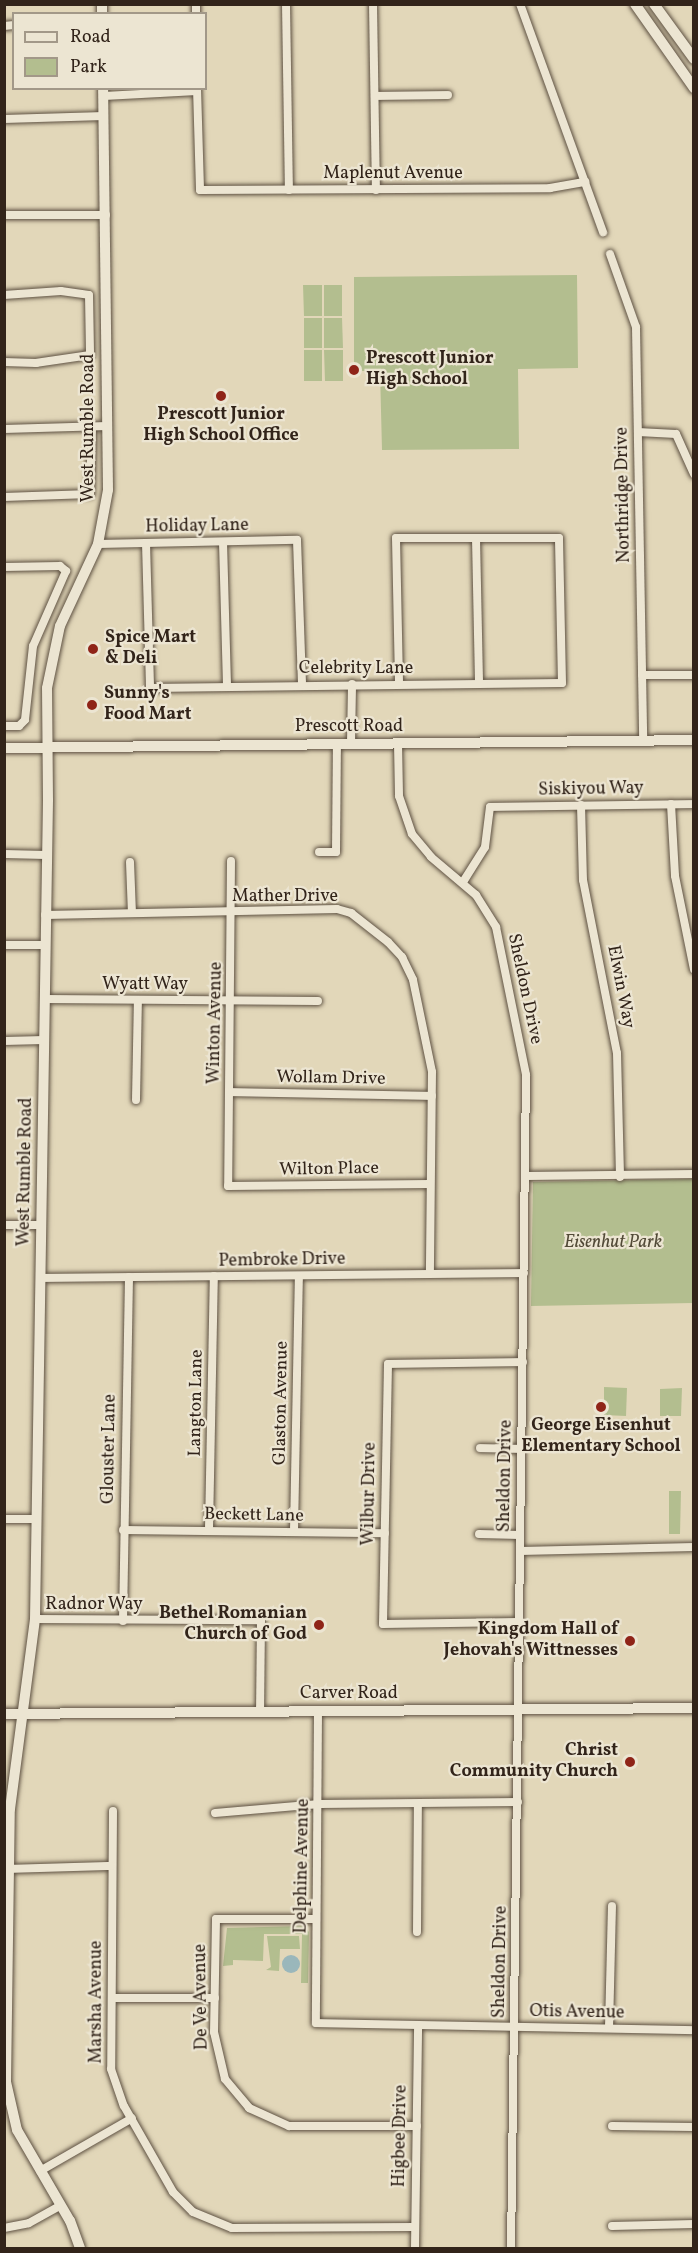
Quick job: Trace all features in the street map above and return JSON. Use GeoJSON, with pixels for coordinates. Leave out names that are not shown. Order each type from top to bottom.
{"type":"FeatureCollection","features":[{"type":"Feature","properties":{"kind":"street"},"geometry":{"type":"LineString","coordinates":[[286,4],[289,190]]}},
{"type":"Feature","properties":{"kind":"street"},"geometry":{"type":"LineString","coordinates":[[374,4],[376,190]]}},
{"type":"Feature","properties":{"kind":"street"},"geometry":{"type":"LineString","coordinates":[[520,4],[603,232]]}},
{"type":"Feature","properties":{"kind":"street"},"geometry":{"type":"LineString","coordinates":[[635,4],[693,88]]}},
{"type":"Feature","properties":{"kind":"street"},"geometry":{"type":"LineString","coordinates":[[654,4],[693,59]]}},
{"type":"Feature","properties":{"kind":"street"},"geometry":{"type":"LineString","coordinates":[[104,92],[197,90]]}},
{"type":"Feature","properties":{"kind":"street","name":"Maplenut Avenue"},"geometry":{"type":"LineString","coordinates":[[197,90],[200,190],[550,188],[585,182]]}},
{"type":"Feature","properties":{"kind":"street","name":"West Rumble Road"},"geometry":{"type":"LineString","coordinates":[[80,2248],[60,2206],[9,2122],[6,2082],[10,1869],[7,1809],[35,1619],[42,1225],[47,688],[52,652],[98,544],[108,490],[98,427],[106,215],[104,92]]}},
{"type":"Feature","properties":{"kind":"street"},"geometry":{"type":"LineString","coordinates":[[375,96],[448,95]]}},
{"type":"Feature","properties":{"kind":"street"},"geometry":{"type":"LineString","coordinates":[[4,118],[104,116]]}},
{"type":"Feature","properties":{"kind":"street"},"geometry":{"type":"LineString","coordinates":[[4,215],[106,215]]}},
{"type":"Feature","properties":{"kind":"street","name":"Northridge Drive"},"geometry":{"type":"LineString","coordinates":[[610,254],[636,327],[643,741]]}},
{"type":"Feature","properties":{"kind":"street"},"geometry":{"type":"LineString","coordinates":[[4,295],[61,291],[89,295],[89,358],[4,362]]}},
{"type":"Feature","properties":{"kind":"street"},"geometry":{"type":"LineString","coordinates":[[4,429],[98,427],[90,494],[4,497]]}},
{"type":"Feature","properties":{"kind":"street"},"geometry":{"type":"LineString","coordinates":[[638,432],[676,434],[693,474]]}},
{"type":"Feature","properties":{"kind":"street"},"geometry":{"type":"LineString","coordinates":[[399,684],[396,538],[476,538],[479,684]]}},
{"type":"Feature","properties":{"kind":"street","name":"Celebrity Lane"},"geometry":{"type":"LineString","coordinates":[[146,543],[150,688],[562,683],[559,538],[476,538]]}},
{"type":"Feature","properties":{"kind":"street","name":"Holiday Lane"},"geometry":{"type":"LineString","coordinates":[[98,544],[297,540],[302,685]]}},
{"type":"Feature","properties":{"kind":"street"},"geometry":{"type":"LineString","coordinates":[[223,542],[227,686]]}},
{"type":"Feature","properties":{"kind":"street"},"geometry":{"type":"LineString","coordinates":[[4,567],[60,566],[66,571],[33,646],[25,720],[19,726],[4,726]]}},
{"type":"Feature","properties":{"kind":"street"},"geometry":{"type":"LineString","coordinates":[[642,675],[693,675]]}},
{"type":"Feature","properties":{"kind":"street"},"geometry":{"type":"LineString","coordinates":[[351,743],[352,684]]}},
{"type":"Feature","properties":{"kind":"street","name":"Prescott Road"},"geometry":{"type":"LineString","coordinates":[[4,748],[693,740]]}},
{"type":"Feature","properties":{"kind":"street"},"geometry":{"type":"LineString","coordinates":[[319,852],[336,852],[337,743]]}},
{"type":"Feature","properties":{"kind":"street","name":"Sheldon Drive"},"geometry":{"type":"LineString","coordinates":[[398,743],[399,796],[407,823],[431,857],[463,882],[488,910],[501,944],[526,1075],[516,1710],[518,1802],[511,2248]]}},
{"type":"Feature","properties":{"kind":"street"},"geometry":{"type":"LineString","coordinates":[[671,804],[675,876],[693,969]]}},
{"type":"Feature","properties":{"kind":"street","name":"Siskiyou Way"},"geometry":{"type":"LineString","coordinates":[[463,882],[485,847],[490,807],[693,804]]}},
{"type":"Feature","properties":{"kind":"street","name":"Elwin Way"},"geometry":{"type":"LineString","coordinates":[[580,805],[583,880],[617,1053],[620,1177]]}},
{"type":"Feature","properties":{"kind":"street"},"geometry":{"type":"LineString","coordinates":[[4,855],[46,855]]}},
{"type":"Feature","properties":{"kind":"street","name":"Winton Avenue"},"geometry":{"type":"LineString","coordinates":[[228,1186],[231,861]]}},
{"type":"Feature","properties":{"kind":"street"},"geometry":{"type":"LineString","coordinates":[[130,862],[132,913]]}},
{"type":"Feature","properties":{"kind":"street","name":"Mather Drive"},"geometry":{"type":"LineString","coordinates":[[45,915],[345,911],[388,942],[402,957],[413,980],[432,1072],[430,1274]]}},
{"type":"Feature","properties":{"kind":"street"},"geometry":{"type":"LineString","coordinates":[[4,945],[45,945]]}},
{"type":"Feature","properties":{"kind":"street","name":"Wyatt Way"},"geometry":{"type":"LineString","coordinates":[[44,999],[318,1001]]}},
{"type":"Feature","properties":{"kind":"street"},"geometry":{"type":"LineString","coordinates":[[136,1100],[138,1000]]}},
{"type":"Feature","properties":{"kind":"street"},"geometry":{"type":"LineString","coordinates":[[4,1041],[44,1040]]}},
{"type":"Feature","properties":{"kind":"street","name":"Wollam Drive"},"geometry":{"type":"LineString","coordinates":[[230,1092],[432,1096]]}},
{"type":"Feature","properties":{"kind":"street"},"geometry":{"type":"LineString","coordinates":[[526,1176],[620,1177],[693,1174]]}},
{"type":"Feature","properties":{"kind":"street","name":"Wilton Place"},"geometry":{"type":"LineString","coordinates":[[228,1186],[430,1184]]}},
{"type":"Feature","properties":{"kind":"street"},"geometry":{"type":"LineString","coordinates":[[4,1225],[42,1225]]}},
{"type":"Feature","properties":{"kind":"street","name":"Pembroke Drive"},"geometry":{"type":"LineString","coordinates":[[40,1278],[524,1273]]}},
{"type":"Feature","properties":{"kind":"street","name":"Glaston Avenue"},"geometry":{"type":"LineString","coordinates":[[294,1531],[299,1275]]}},
{"type":"Feature","properties":{"kind":"street","name":"Langton Lane"},"geometry":{"type":"LineString","coordinates":[[209,1529],[214,1276]]}},
{"type":"Feature","properties":{"kind":"street","name":"Glouster Lane"},"geometry":{"type":"LineString","coordinates":[[123,1620],[129,1277]]}},
{"type":"Feature","properties":{"kind":"street","name":"Wilbur Drive"},"geometry":{"type":"LineString","coordinates":[[518,1622],[383,1624],[388,1364],[523,1362]]}},
{"type":"Feature","properties":{"kind":"street"},"geometry":{"type":"LineString","coordinates":[[480,1449],[521,1449]]}},
{"type":"Feature","properties":{"kind":"street"},"geometry":{"type":"LineString","coordinates":[[4,1519],[35,1519]]}},
{"type":"Feature","properties":{"kind":"street","name":"Beckett Lane"},"geometry":{"type":"LineString","coordinates":[[123,1530],[209,1529],[385,1533]]}},
{"type":"Feature","properties":{"kind":"street"},"geometry":{"type":"LineString","coordinates":[[479,1534],[520,1535]]}},
{"type":"Feature","properties":{"kind":"street"},"geometry":{"type":"LineString","coordinates":[[520,1551],[693,1547]]}},
{"type":"Feature","properties":{"kind":"street","name":"Radnor Way"},"geometry":{"type":"LineString","coordinates":[[35,1619],[261,1620],[260,1710]]}},
{"type":"Feature","properties":{"kind":"street","name":"Carver Road"},"geometry":{"type":"LineString","coordinates":[[4,1714],[693,1708]]}},
{"type":"Feature","properties":{"kind":"street","name":"Delphine Avenue"},"geometry":{"type":"LineString","coordinates":[[316,2023],[316,1919],[320,1804],[318,1711]]}},
{"type":"Feature","properties":{"kind":"street"},"geometry":{"type":"LineString","coordinates":[[215,1813],[320,1804],[518,1802]]}},
{"type":"Feature","properties":{"kind":"street"},"geometry":{"type":"LineString","coordinates":[[417,1932],[418,1804]]}},
{"type":"Feature","properties":{"kind":"street","name":"Marsha Avenue"},"geometry":{"type":"LineString","coordinates":[[113,1811],[111,1998],[113,2081],[173,2192],[206,2220],[247,2229],[415,2227]]}},
{"type":"Feature","properties":{"kind":"street"},"geometry":{"type":"LineString","coordinates":[[10,1869],[112,1866]]}},
{"type":"Feature","properties":{"kind":"street"},"geometry":{"type":"LineString","coordinates":[[609,2028],[612,1906]]}},
{"type":"Feature","properties":{"kind":"street","name":"De Ve Avenue"},"geometry":{"type":"LineString","coordinates":[[316,1919],[216,1919],[214,2032],[220,2066],[233,2091],[258,2114],[300,2128],[417,2126]]}},
{"type":"Feature","properties":{"kind":"street"},"geometry":{"type":"LineString","coordinates":[[111,1998],[215,1998]]}},
{"type":"Feature","properties":{"kind":"street","name":"Otis Avenue"},"geometry":{"type":"LineString","coordinates":[[316,2023],[693,2030]]}},
{"type":"Feature","properties":{"kind":"street","name":"Higbee Drive"},"geometry":{"type":"LineString","coordinates":[[415,2248],[418,2025]]}},
{"type":"Feature","properties":{"kind":"street"},"geometry":{"type":"LineString","coordinates":[[40,2171],[132,2118]]}},
{"type":"Feature","properties":{"kind":"street"},"geometry":{"type":"LineString","coordinates":[[612,2126],[693,2127]]}},
{"type":"Feature","properties":{"kind":"street"},"geometry":{"type":"LineString","coordinates":[[4,2228],[29,2223],[60,2206]]}},
{"type":"Feature","properties":{"kind":"street"},"geometry":{"type":"LineString","coordinates":[[612,2226],[693,2224]]}},
{"type":"Feature","properties":{"kind":"green space"},"geometry":{"type":"Polygon","coordinates":[[[577,275],[578,368],[518,369],[519,449],[382,450],[380,371],[354,371],[354,277],[577,275]]]}},
{"type":"Feature","properties":{"kind":"green space"},"geometry":{"type":"Polygon","coordinates":[[[303,285],[322,285],[322,316],[304,316],[303,285]]]}},
{"type":"Feature","properties":{"kind":"green space"},"geometry":{"type":"Polygon","coordinates":[[[324,285],[342,285],[342,316],[324,316],[324,285]]]}},
{"type":"Feature","properties":{"kind":"green space"},"geometry":{"type":"Polygon","coordinates":[[[304,318],[322,318],[322,348],[304,348],[304,318]]]}},
{"type":"Feature","properties":{"kind":"green space"},"geometry":{"type":"Polygon","coordinates":[[[324,318],[342,318],[343,348],[324,348],[324,318]]]}},
{"type":"Feature","properties":{"kind":"green space"},"geometry":{"type":"Polygon","coordinates":[[[304,350],[322,350],[322,381],[304,381],[304,350]]]}},
{"type":"Feature","properties":{"kind":"green space"},"geometry":{"type":"Polygon","coordinates":[[[324,350],[343,350],[343,381],[325,381],[324,350]]]}},
{"type":"Feature","properties":{"kind":"green space","name":"Eisenhut Park"},"geometry":{"type":"Polygon","coordinates":[[[693,1179],[693,1303],[531,1306],[533,1182],[693,1179]]]}},
{"type":"Feature","properties":{"kind":"green space"},"geometry":{"type":"Polygon","coordinates":[[[604,1387],[627,1388],[626,1416],[604,1415],[604,1387]]]}},
{"type":"Feature","properties":{"kind":"green space"},"geometry":{"type":"Polygon","coordinates":[[[682,1388],[681,1416],[660,1416],[660,1389],[682,1388]]]}},
{"type":"Feature","properties":{"kind":"green space"},"geometry":{"type":"Polygon","coordinates":[[[669,1491],[681,1491],[680,1534],[669,1534],[669,1491]]]}},
{"type":"Feature","properties":{"kind":"green space"},"geometry":{"type":"Polygon","coordinates":[[[304,1926],[309,1932],[308,1983],[301,1983],[302,1934],[264,1934],[263,1961],[233,1960],[233,1965],[223,1966],[227,1928],[304,1926]]]}},
{"type":"Feature","properties":{"kind":"green space"},"geometry":{"type":"Polygon","coordinates":[[[267,1936],[299,1936],[300,1949],[280,1949],[279,1971],[266,1970],[271,1967],[267,1936]]]}},
{"type":"Feature","properties":{"kind":"water"},"geometry":{"type":"Polygon","coordinates":[[[291,1955],[297,1958],[300,1964],[297,1970],[291,1973],[285,1970],[282,1964],[285,1958],[291,1955]]]}},
{"type":"Feature","properties":{"kind":"place","name":"Prescott Junior High School"},"geometry":{"type":"Point","coordinates":[354,370]}},
{"type":"Feature","properties":{"kind":"place","name":"Prescott Junior High School Office"},"geometry":{"type":"Point","coordinates":[221,396]}},
{"type":"Feature","properties":{"kind":"place","name":"Spice Mart & Deli"},"geometry":{"type":"Point","coordinates":[93,649]}},
{"type":"Feature","properties":{"kind":"place","name":"Sunny's Food Mart"},"geometry":{"type":"Point","coordinates":[92,705]}},
{"type":"Feature","properties":{"kind":"place","name":"George Eisenhut Elementary School"},"geometry":{"type":"Point","coordinates":[601,1407]}},
{"type":"Feature","properties":{"kind":"place","name":"Bethel Romanian Church of God"},"geometry":{"type":"Point","coordinates":[319,1625]}},
{"type":"Feature","properties":{"kind":"place","name":"Kingdom Hall of Jehovah's Wittnesses"},"geometry":{"type":"Point","coordinates":[630,1641]}},
{"type":"Feature","properties":{"kind":"place","name":"Christ Community Church"},"geometry":{"type":"Point","coordinates":[630,1762]}}]}
